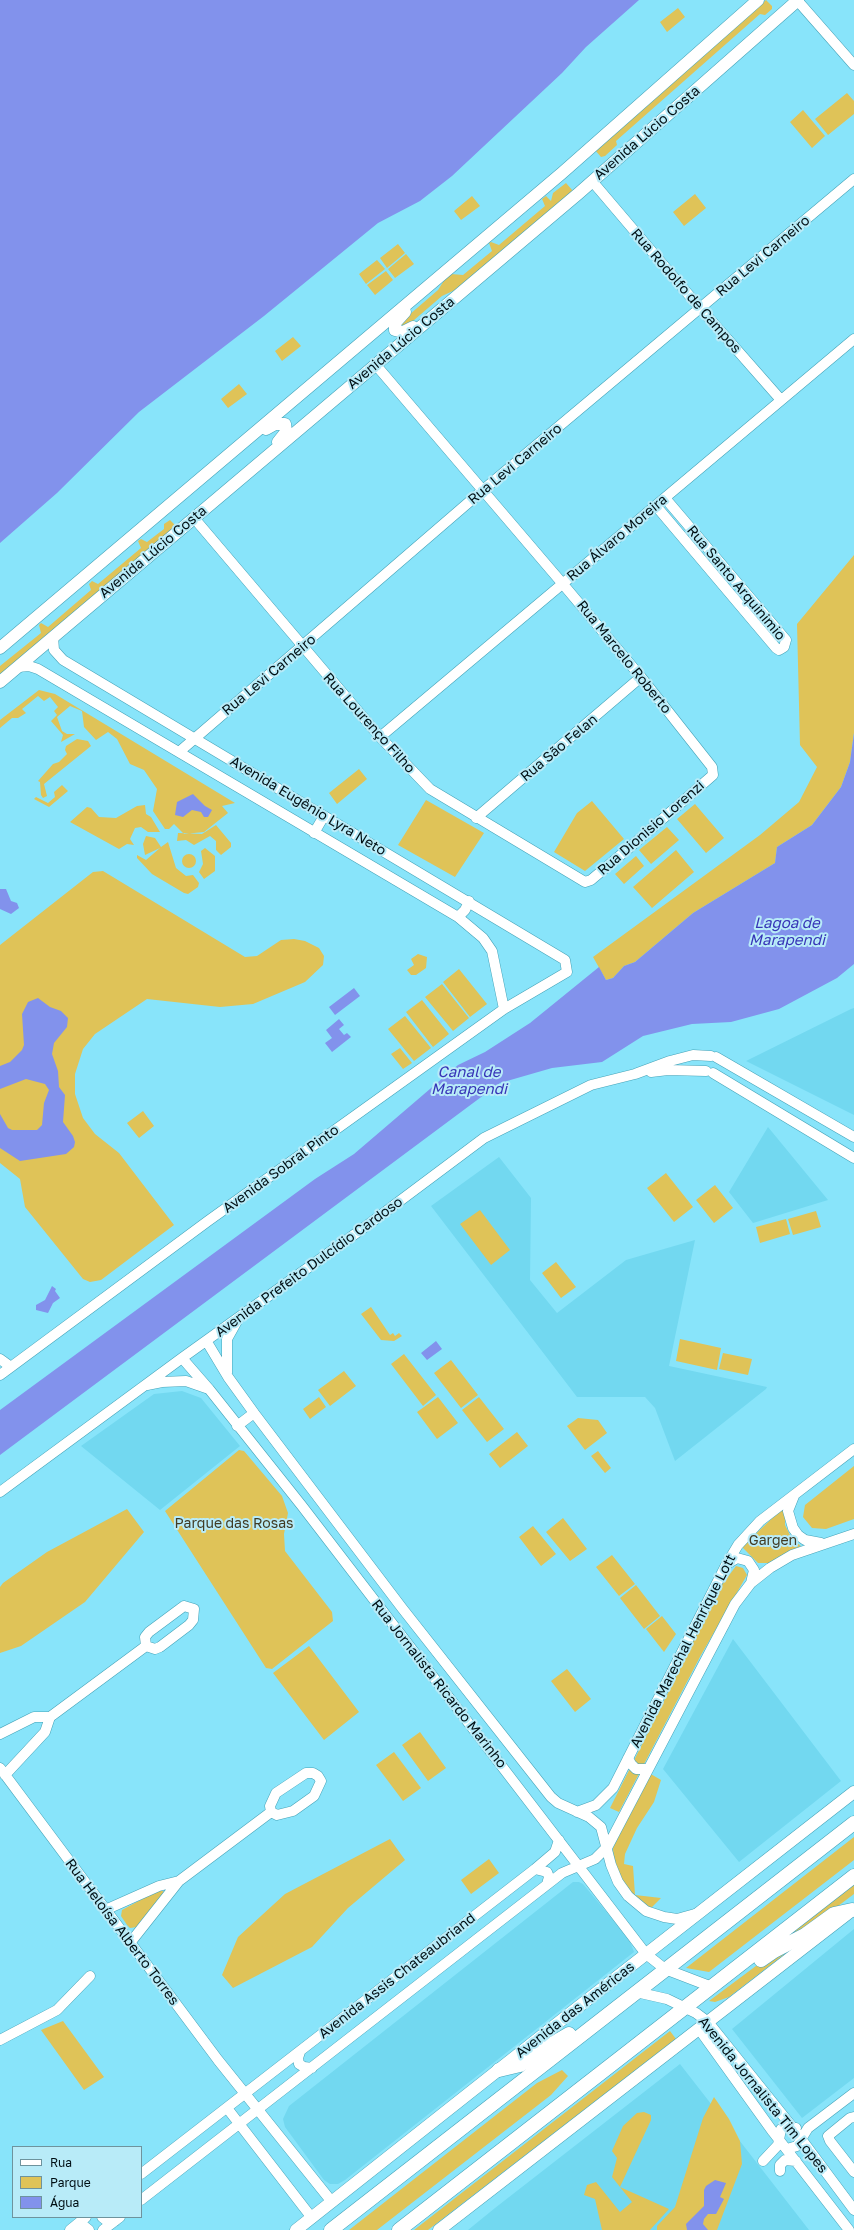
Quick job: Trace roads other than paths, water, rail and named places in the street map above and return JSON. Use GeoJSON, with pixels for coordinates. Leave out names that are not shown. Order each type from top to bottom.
{"type":"FeatureCollection","features":[{"type":"Feature","properties":{"kind":"highway"},"geometry":{"type":"LineString","coordinates":[[837,1836],[844,1821],[854,1812]]}},
{"type":"Feature","properties":{"kind":"highway","name":"Avenida das Américas"},"geometry":{"type":"LineString","coordinates":[[331,2230],[854,1823]]}},
{"type":"Feature","properties":{"kind":"highway"},"geometry":{"type":"LineString","coordinates":[[399,2230],[854,1876]]}},
{"type":"Feature","properties":{"kind":"highway"},"geometry":{"type":"LineString","coordinates":[[716,1984],[740,1975],[774,1951],[805,1935],[834,1914],[853,1909]]}},
{"type":"Feature","properties":{"kind":"highway"},"geometry":{"type":"LineString","coordinates":[[499,2070],[516,2067],[570,2034],[590,2028]]}},
{"type":"Feature","properties":{"kind":"main road","name":"Avenida Lúcio Costa"},"geometry":{"type":"LineString","coordinates":[[0,648],[248,440],[562,173],[758,0]]}},
{"type":"Feature","properties":{"kind":"main road","name":"Avenida Lúcio Costa"},"geometry":{"type":"LineString","coordinates":[[0,682],[592,181],[797,0]]}},
{"type":"Feature","properties":{"kind":"main road"},"geometry":{"type":"LineString","coordinates":[[427,287],[395,323],[395,330],[400,333],[403,332],[437,313]]}},
{"type":"Feature","properties":{"kind":"main road"},"geometry":{"type":"LineString","coordinates":[[248,440],[275,424],[285,424],[286,432],[263,459]]}},
{"type":"Feature","properties":{"kind":"main road","name":"Avenida das Américas"},"geometry":{"type":"LineString","coordinates":[[296,2230],[697,1913],[854,1792]]}},
{"type":"Feature","properties":{"kind":"main road"},"geometry":{"type":"LineString","coordinates":[[439,2230],[853,1909]]}},
{"type":"Feature","properties":{"kind":"street"},"geometry":{"type":"LineString","coordinates":[[797,0],[854,65]]}},
{"type":"Feature","properties":{"kind":"street","name":"Rua Levi Carneiro"},"geometry":{"type":"LineString","coordinates":[[178,752],[483,490],[854,179]]}},
{"type":"Feature","properties":{"kind":"street","name":"Rua Rodolfo de Campos"},"geometry":{"type":"LineString","coordinates":[[592,181],[700,308],[781,400]]}},
{"type":"Feature","properties":{"kind":"street","name":"Rua Álvaro Moreira"},"geometry":{"type":"LineString","coordinates":[[380,737],[854,339]]}},
{"type":"Feature","properties":{"kind":"street","name":"Rua Marcelo Roberto"},"geometry":{"type":"LineString","coordinates":[[375,364],[641,677],[713,770]]}},
{"type":"Feature","properties":{"kind":"street","name":"Rua Santo Arquinimio"},"geometry":{"type":"LineString","coordinates":[[656,506],[776,648],[778,650],[784,647],[786,640],[665,498]]}},
{"type":"Feature","properties":{"kind":"street","name":"Rua Lourenço Filho"},"geometry":{"type":"LineString","coordinates":[[194,518],[302,647],[380,737],[425,785],[476,818],[585,882]]}},
{"type":"Feature","properties":{"kind":"street","name":"Avenida Eugênio Lyra Neto"},"geometry":{"type":"LineString","coordinates":[[53,637],[54,650],[63,660],[565,960],[567,972]]}},
{"type":"Feature","properties":{"kind":"street","name":"Avenida Eugênio Lyra Neto"},"geometry":{"type":"LineString","coordinates":[[18,667],[29,666],[38,669],[458,917],[483,938],[492,951],[504,1009]]}},
{"type":"Feature","properties":{"kind":"street","name":"Rua São Felan"},"geometry":{"type":"LineString","coordinates":[[476,818],[641,677]]}},
{"type":"Feature","properties":{"kind":"street","name":"Rua Dionisio Lorenzi"},"geometry":{"type":"LineString","coordinates":[[585,882],[591,880],[713,775],[713,770]]}},
{"type":"Feature","properties":{"kind":"street"},"geometry":{"type":"LineString","coordinates":[[314,832],[324,816]]}},
{"type":"Feature","properties":{"kind":"street"},"geometry":{"type":"LineString","coordinates":[[458,917],[465,910],[468,901]]}},
{"type":"Feature","properties":{"kind":"street","name":"Avenida Sobral Pinto"},"geometry":{"type":"LineString","coordinates":[[0,1375],[214,1217],[504,1009],[567,972]]}},
{"type":"Feature","properties":{"kind":"street"},"geometry":{"type":"LineString","coordinates":[[635,1074],[670,1061],[693,1055],[714,1056],[854,1137]]}},
{"type":"Feature","properties":{"kind":"street"},"geometry":{"type":"LineString","coordinates":[[635,1074],[668,1070],[710,1072],[718,1070],[720,1065],[714,1056]]}},
{"type":"Feature","properties":{"kind":"street"},"geometry":{"type":"LineString","coordinates":[[714,1056],[706,1058],[703,1063],[710,1072],[854,1158]]}},
{"type":"Feature","properties":{"kind":"street","name":"Avenida Prefeito Dulcídio Cardoso"},"geometry":{"type":"LineString","coordinates":[[0,1492],[182,1358],[207,1342],[369,1224],[484,1138],[591,1085],[635,1074]]}},
{"type":"Feature","properties":{"kind":"street"},"geometry":{"type":"LineString","coordinates":[[814,1134],[810,1130],[810,1124],[815,1118],[821,1118]]}},
{"type":"Feature","properties":{"kind":"street"},"geometry":{"type":"LineString","coordinates":[[228,1377],[226,1360],[227,1339],[238,1319]]}},
{"type":"Feature","properties":{"kind":"street","name":"Rua Jornalista Ricardo Marinho"},"geometry":{"type":"LineString","coordinates":[[207,1342],[228,1377],[316,1496],[551,1797],[558,1803],[589,1816],[602,1827],[608,1846],[611,1865],[618,1882],[636,1904],[651,1913],[672,1918],[683,1918],[697,1913]]}},
{"type":"Feature","properties":{"kind":"street","name":"Rua Jornalista Ricardo Marinho"},"geometry":{"type":"LineString","coordinates":[[182,1358],[209,1389],[302,1506],[646,1954],[665,1969],[716,1984]]}},
{"type":"Feature","properties":{"kind":"street"},"geometry":{"type":"LineString","coordinates":[[0,1359],[10,1367]]}},
{"type":"Feature","properties":{"kind":"street"},"geometry":{"type":"LineString","coordinates":[[144,1386],[162,1382],[186,1381],[209,1389]]}},
{"type":"Feature","properties":{"kind":"street"},"geometry":{"type":"LineString","coordinates":[[237,1426],[254,1413]]}},
{"type":"Feature","properties":{"kind":"street","name":"Avenida Marechal Henrique Lott"},"geometry":{"type":"LineString","coordinates":[[577,1812],[596,1805],[613,1788],[726,1566],[747,1534],[796,1492],[854,1448]]}},
{"type":"Feature","properties":{"kind":"street"},"geometry":{"type":"LineString","coordinates":[[796,1492],[791,1501],[788,1512],[793,1528],[798,1535],[805,1540],[822,1543]]}},
{"type":"Feature","properties":{"kind":"street"},"geometry":{"type":"LineString","coordinates":[[302,1506],[316,1496]]}},
{"type":"Feature","properties":{"kind":"street","name":"Avenida Marechal Henrique Lott"},"geometry":{"type":"LineString","coordinates":[[579,1865],[595,1860],[608,1846],[735,1604],[751,1583],[770,1568],[792,1555],[822,1543],[854,1534]]}},
{"type":"Feature","properties":{"kind":"street"},"geometry":{"type":"LineString","coordinates":[[726,1566],[737,1558],[748,1561],[754,1570],[751,1583]]}},
{"type":"Feature","properties":{"kind":"street"},"geometry":{"type":"LineString","coordinates":[[184,1606],[194,1609],[193,1620],[189,1625],[160,1647],[155,1649],[146,1646],[145,1637],[149,1632],[177,1609],[184,1606]]}},
{"type":"Feature","properties":{"kind":"street"},"geometry":{"type":"LineString","coordinates":[[389,1619],[402,1608]]}},
{"type":"Feature","properties":{"kind":"street"},"geometry":{"type":"LineString","coordinates":[[3,1772],[44,1732],[50,1717],[146,1646]]}},
{"type":"Feature","properties":{"kind":"street"},"geometry":{"type":"LineString","coordinates":[[0,1734],[34,1717],[50,1717]]}},
{"type":"Feature","properties":{"kind":"street"},"geometry":{"type":"LineString","coordinates":[[483,1740],[487,1731],[498,1730]]}},
{"type":"Feature","properties":{"kind":"street"},"geometry":{"type":"LineString","coordinates":[[628,1758],[636,1769],[648,1769]]}},
{"type":"Feature","properties":{"kind":"street","name":"Rua Heloísa Alberto Torres"},"geometry":{"type":"LineString","coordinates":[[3,1772],[130,1943],[246,2094],[332,2202]]}},
{"type":"Feature","properties":{"kind":"street"},"geometry":{"type":"LineString","coordinates":[[313,1773],[318,1776],[321,1781],[314,1796],[293,1811],[277,1815],[271,1812],[270,1806],[276,1793],[299,1775],[313,1773]]}},
{"type":"Feature","properties":{"kind":"street"},"geometry":{"type":"LineString","coordinates":[[130,1943],[179,1881],[271,1812]]}},
{"type":"Feature","properties":{"kind":"street","name":"Avenida Assis Chateaubriand"},"geometry":{"type":"LineString","coordinates":[[142,2173],[246,2094],[535,1868],[555,1852],[559,1840]]}},
{"type":"Feature","properties":{"kind":"street","name":"Avenida Assis Chateaubriand"},"geometry":{"type":"LineString","coordinates":[[142,2199],[562,1872],[579,1865]]}},
{"type":"Feature","properties":{"kind":"street"},"geometry":{"type":"LineString","coordinates":[[535,1868],[547,1872],[549,1877],[547,1884]]}},
{"type":"Feature","properties":{"kind":"street"},"geometry":{"type":"LineString","coordinates":[[105,1910],[159,1886],[179,1881]]}},
{"type":"Feature","properties":{"kind":"street"},"geometry":{"type":"LineString","coordinates":[[0,2040],[58,2010],[90,1976]]}},
{"type":"Feature","properties":{"kind":"street","name":"Avenida Jornalista Tim Lopes"},"geometry":{"type":"LineString","coordinates":[[636,1992],[667,1999],[686,2008],[734,2055],[793,2128],[854,2210]]}},
{"type":"Feature","properties":{"kind":"street","name":"Avenida Jornalista Tim Lopes"},"geometry":{"type":"LineString","coordinates":[[703,2026],[725,2064],[779,2139],[849,2230]]}},
{"type":"Feature","properties":{"kind":"street"},"geometry":{"type":"LineString","coordinates":[[300,2052],[298,2058],[299,2064],[304,2067],[312,2068]]}},
{"type":"Feature","properties":{"kind":"street"},"geometry":{"type":"LineString","coordinates":[[725,2064],[726,2060],[734,2055]]}},
{"type":"Feature","properties":{"kind":"street"},"geometry":{"type":"LineString","coordinates":[[787,2149],[797,2146],[808,2128],[854,2093]]}},
{"type":"Feature","properties":{"kind":"street"},"geometry":{"type":"LineString","coordinates":[[227,2108],[312,2218]]}},
{"type":"Feature","properties":{"kind":"street"},"geometry":{"type":"LineString","coordinates":[[854,2117],[850,2118],[828,2136],[830,2141],[854,2172]]}},
{"type":"Feature","properties":{"kind":"street"},"geometry":{"type":"LineString","coordinates":[[763,2161],[774,2152],[778,2145],[781,2129],[808,2128]]}},
{"type":"Feature","properties":{"kind":"street"},"geometry":{"type":"LineString","coordinates":[[780,2171],[782,2162],[785,2160],[796,2161]]}},
{"type":"Feature","properties":{"kind":"street"},"geometry":{"type":"LineString","coordinates":[[74,2227],[85,2218]]}},
{"type":"Feature","properties":{"kind":"street"},"geometry":{"type":"LineString","coordinates":[[103,2218],[107,2221],[117,2219]]}},
{"type":"Feature","properties":{"kind":"street"},"geometry":{"type":"LineString","coordinates":[[103,2230],[117,2219]]}},
{"type":"Feature","properties":{"kind":"street"},"geometry":{"type":"LineString","coordinates":[[74,2227],[84,2226],[89,2230]]}},
{"type":"Feature","properties":{"kind":"water"},"geometry":{"type":"Polygon","coordinates":[[[0,0],[639,0],[586,47],[562,73],[452,176],[420,201],[378,223],[264,316],[139,412],[57,493],[0,543],[0,0]]]}},
{"type":"Feature","properties":{"kind":"water","name":"Lagoa de Marapendi"},"geometry":{"type":"Polygon","coordinates":[[[854,733],[854,964],[837,978],[779,1009],[731,1022],[692,1024],[643,1036],[602,1062],[552,1068],[500,1083],[0,1455],[0,1410],[315,1179],[354,1154],[458,1065],[485,1052],[530,1023],[599,967],[606,980],[613,978],[624,966],[635,962],[693,913],[775,863],[777,847],[812,825],[841,787],[850,762],[854,733]]]}},
{"type":"Feature","properties":{"kind":"water"},"geometry":{"type":"Polygon","coordinates":[[[193,794],[205,806],[212,810],[208,817],[204,817],[201,812],[192,810],[183,817],[175,815],[177,802],[193,794]]]}},
{"type":"Feature","properties":{"kind":"water"},"geometry":{"type":"Polygon","coordinates":[[[0,889],[6,889],[11,901],[17,903],[19,908],[11,914],[0,909],[0,889]]]}},
{"type":"Feature","properties":{"kind":"water"},"geometry":{"type":"Polygon","coordinates":[[[354,988],[360,996],[335,1015],[329,1007],[354,988]]]}},
{"type":"Feature","properties":{"kind":"water"},"geometry":{"type":"Polygon","coordinates":[[[38,998],[50,1007],[61,1011],[68,1018],[67,1027],[54,1043],[52,1054],[58,1071],[59,1087],[65,1095],[63,1122],[73,1136],[75,1142],[74,1147],[66,1154],[20,1161],[0,1148],[0,1114],[8,1128],[12,1130],[37,1130],[42,1125],[44,1103],[49,1090],[45,1084],[26,1079],[0,1089],[0,1066],[10,1062],[22,1050],[24,1045],[22,1014],[28,1002],[38,998]]]}},
{"type":"Feature","properties":{"kind":"water"},"geometry":{"type":"Polygon","coordinates":[[[339,1019],[344,1025],[339,1029],[344,1035],[347,1033],[351,1037],[332,1052],[325,1043],[332,1038],[326,1030],[339,1019]]]}},
{"type":"Feature","properties":{"kind":"water"},"geometry":{"type":"Polygon","coordinates":[[[52,1286],[56,1289],[55,1291],[60,1298],[53,1303],[48,1313],[36,1310],[36,1305],[45,1300],[52,1286]]]}},
{"type":"Feature","properties":{"kind":"water"},"geometry":{"type":"Polygon","coordinates":[[[436,1341],[442,1349],[427,1360],[421,1353],[436,1341]]]}},
{"type":"Feature","properties":{"kind":"water"},"geometry":{"type":"Polygon","coordinates":[[[715,2180],[726,2183],[720,2197],[724,2199],[716,2214],[708,2214],[704,2219],[703,2224],[708,2230],[687,2230],[686,2224],[704,2206],[704,2190],[706,2186],[715,2180]]]}},
{"type":"Feature","properties":{"kind":"water label","name":"Canal de Marapendi"},"geometry":{"type":"Point","coordinates":[469,1080]}},
{"type":"Feature","properties":{"kind":"park label","name":"Parque das Rosas"},"geometry":{"type":"Point","coordinates":[234,1524]}},
{"type":"Feature","properties":{"kind":"park label","name":"Gargen"},"geometry":{"type":"Point","coordinates":[773,1541]}}]}
